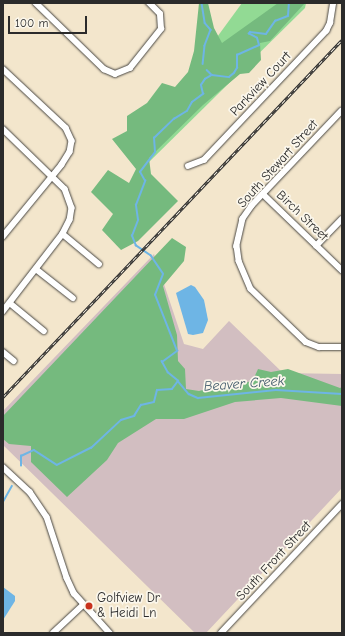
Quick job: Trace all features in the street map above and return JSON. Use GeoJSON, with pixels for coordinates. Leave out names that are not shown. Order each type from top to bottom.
{"type":"FeatureCollection","features":[{"type":"Feature","properties":{"kind":"street"},"geometry":{"type":"LineString","coordinates":[[36,3],[104,69],[116,74],[130,68],[161,29],[160,14],[149,3]]}},
{"type":"Feature","properties":{"kind":"street","name":"Parkview Court"},"geometry":{"type":"LineString","coordinates":[[188,166],[204,160],[326,31],[330,23],[333,3]]}},
{"type":"Feature","properties":{"kind":"street"},"geometry":{"type":"LineString","coordinates":[[3,69],[70,134],[70,152],[3,237]]}},
{"type":"Feature","properties":{"kind":"street","name":"South Stewart Street"},"geometry":{"type":"LineString","coordinates":[[342,111],[263,194],[243,219],[239,233],[239,261],[244,277],[251,289],[306,342],[319,347],[342,348]]}},
{"type":"Feature","properties":{"kind":"street"},"geometry":{"type":"LineString","coordinates":[[3,129],[65,189],[71,202],[70,220],[63,234],[3,312]]}},
{"type":"Feature","properties":{"kind":"street","name":"Birch Street"},"geometry":{"type":"LineString","coordinates":[[263,194],[342,270]]}},
{"type":"Feature","properties":{"kind":"street"},"geometry":{"type":"LineString","coordinates":[[316,246],[342,219]]}},
{"type":"Feature","properties":{"kind":"street"},"geometry":{"type":"LineString","coordinates":[[63,234],[99,264]]}},
{"type":"Feature","properties":{"kind":"street"},"geometry":{"type":"LineString","coordinates":[[36,269],[73,298]]}},
{"type":"Feature","properties":{"kind":"street"},"geometry":{"type":"LineString","coordinates":[[10,303],[44,331]]}},
{"type":"Feature","properties":{"kind":"street"},"geometry":{"type":"LineString","coordinates":[[3,352],[14,360]]}},
{"type":"Feature","properties":{"kind":"street"},"geometry":{"type":"LineString","coordinates":[[3,467],[30,492],[47,517],[67,578],[83,605],[110,633]]}},
{"type":"Feature","properties":{"kind":"street","name":"South Front Street"},"geometry":{"type":"LineString","coordinates":[[221,633],[342,504]]}},
{"type":"Feature","properties":{"kind":"street"},"geometry":{"type":"LineString","coordinates":[[53,633],[83,605]]}},
{"type":"Feature","properties":{"kind":"shaded area"},"geometry":{"type":"Polygon","coordinates":[[[154,254],[184,344],[203,349],[229,321],[283,373],[342,374],[342,488],[206,633],[195,633],[3,445],[3,411],[154,254]]]}},
{"type":"Feature","properties":{"kind":"green space"},"geometry":{"type":"Polygon","coordinates":[[[199,3],[208,3],[214,28],[222,43],[278,3],[305,3],[270,41],[260,43],[261,60],[249,73],[240,74],[203,105],[149,158],[151,174],[178,201],[138,241],[121,250],[102,230],[113,214],[91,192],[108,170],[129,183],[136,169],[112,139],[127,131],[127,116],[147,103],[162,83],[175,87],[188,72],[194,51],[199,3]]]}},
{"type":"Feature","properties":{"kind":"green space"},"geometry":{"type":"Polygon","coordinates":[[[242,3],[306,3],[305,8],[147,164],[133,152],[242,3]]]}},
{"type":"Feature","properties":{"kind":"green space"},"geometry":{"type":"Polygon","coordinates":[[[172,238],[186,247],[184,261],[163,286],[177,335],[178,361],[185,369],[186,389],[199,391],[222,385],[231,389],[253,380],[258,369],[271,372],[288,369],[340,388],[342,387],[342,406],[281,398],[235,402],[184,419],[156,419],[118,443],[107,460],[67,497],[31,462],[31,446],[9,444],[3,439],[3,416],[172,238]]]}},
{"type":"Feature","properties":{"kind":"water"},"geometry":{"type":"Polygon","coordinates":[[[191,285],[195,287],[204,300],[208,320],[203,333],[193,335],[188,334],[176,293],[191,285]]]}},
{"type":"Feature","properties":{"kind":"water"},"geometry":{"type":"Polygon","coordinates":[[[3,587],[15,596],[15,601],[3,620],[3,587]]]}},
{"type":"Feature","properties":{"kind":"waterway"},"geometry":{"type":"LineString","coordinates":[[202,3],[205,23],[211,30],[205,46],[203,64]]}},
{"type":"Feature","properties":{"kind":"waterway"},"geometry":{"type":"LineString","coordinates":[[21,466],[21,456],[34,450],[57,465],[91,448],[121,420],[134,416],[141,405],[154,402],[157,390],[172,389],[178,381],[168,373],[162,362],[177,351],[155,295],[163,274],[151,256],[136,246],[132,236],[138,220],[136,205],[145,181],[140,172],[155,152],[154,138],[174,119],[187,111],[192,102],[203,94],[201,85],[205,79],[212,75],[229,77],[234,73],[237,68],[237,55],[259,45],[257,38],[249,34],[250,32],[266,34],[275,21],[288,16],[289,3]]}},
{"type":"Feature","properties":{"kind":"waterway"},"geometry":{"type":"LineString","coordinates":[[207,70],[211,74]]}},
{"type":"Feature","properties":{"kind":"waterway","name":"Beaver Creek"},"geometry":{"type":"LineString","coordinates":[[178,381],[189,394],[198,398],[276,390],[342,394]]}},
{"type":"Feature","properties":{"kind":"waterway"},"geometry":{"type":"LineString","coordinates":[[3,502],[12,486]]}},
{"type":"Feature","properties":{"kind":"railway"},"geometry":{"type":"LineString","coordinates":[[3,397],[342,40]]}},
{"type":"Feature","properties":{"kind":"place","name":"Golfview Dr & Heidi Ln"},"geometry":{"type":"Point","coordinates":[89,606]}}]}
